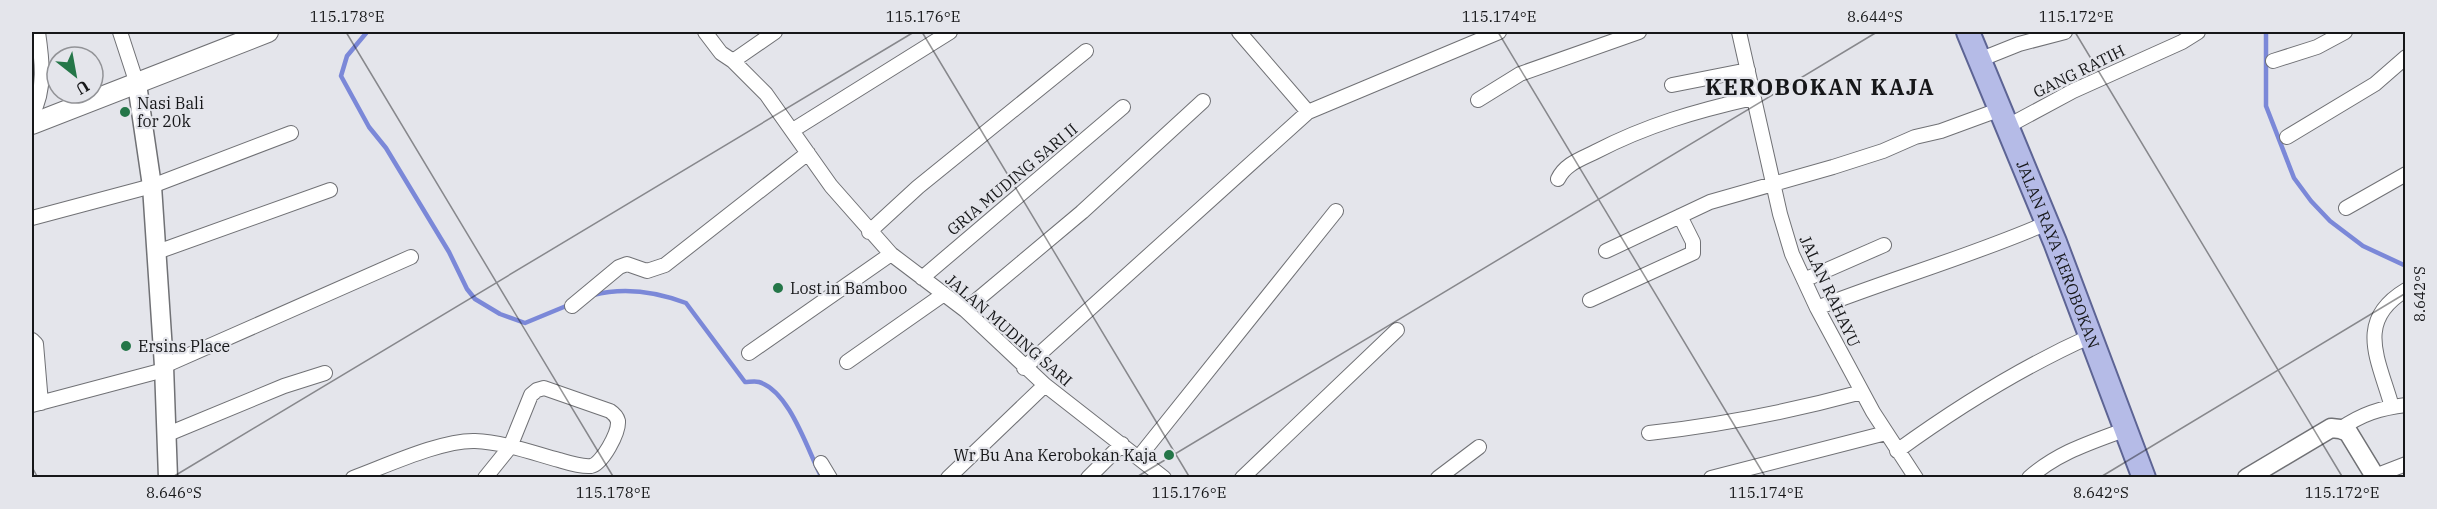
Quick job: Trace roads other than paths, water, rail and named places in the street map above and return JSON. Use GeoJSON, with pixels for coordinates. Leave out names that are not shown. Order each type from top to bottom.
{"type":"FeatureCollection","features":[{"type":"Feature","properties":{"kind":"main road"},"geometry":{"type":"LineString","coordinates":[[32,124],[268,32]]}},
{"type":"Feature","properties":{"kind":"main road","name":"JALAN RAYA KEROBOKAN"},"geometry":{"type":"LineString","coordinates":[[1968,32],[2047,223],[2091,336],[2124,430],[2144,477]]}},
{"type":"Feature","properties":{"kind":"street"},"geometry":{"type":"LineString","coordinates":[[32,115],[40,96],[42,81],[38,32]]}},
{"type":"Feature","properties":{"kind":"street"},"geometry":{"type":"LineString","coordinates":[[120,32],[137,84],[152,186],[168,435],[168,477]]}},
{"type":"Feature","properties":{"kind":"street","name":"JALAN MUDING SARI"},"geometry":{"type":"LineString","coordinates":[[705,32],[721,53],[766,94],[831,186],[869,232],[891,254],[965,310],[1024,368],[1139,457],[1161,477]]}},
{"type":"Feature","properties":{"kind":"street"},"geometry":{"type":"LineString","coordinates":[[733,62],[775,32]]}},
{"type":"Feature","properties":{"kind":"street"},"geometry":{"type":"LineString","coordinates":[[793,130],[950,32]]}},
{"type":"Feature","properties":{"kind":"street"},"geometry":{"type":"LineString","coordinates":[[1239,32],[1308,112]]}},
{"type":"Feature","properties":{"kind":"street"},"geometry":{"type":"LineString","coordinates":[[1024,368],[1308,112],[1499,32]]}},
{"type":"Feature","properties":{"kind":"street"},"geometry":{"type":"LineString","coordinates":[[1478,100],[1520,74],[1639,32]]}},
{"type":"Feature","properties":{"kind":"street","name":"JALAN RAHAYU"},"geometry":{"type":"LineString","coordinates":[[1739,32],[1773,185],[1789,244],[1816,308],[1886,433],[1916,477]]}},
{"type":"Feature","properties":{"kind":"street"},"geometry":{"type":"LineString","coordinates":[[1979,60],[2019,44],[2065,32]]}},
{"type":"Feature","properties":{"kind":"street","name":"GANG RATIH"},"geometry":{"type":"LineString","coordinates":[[1606,251],[1710,202],[1883,151],[1915,137],[2004,117],[2073,91],[2182,42],[2198,32]]}},
{"type":"Feature","properties":{"kind":"street"},"geometry":{"type":"LineString","coordinates":[[2273,61],[2317,48],[2345,32]]}},
{"type":"Feature","properties":{"kind":"street"},"geometry":{"type":"LineString","coordinates":[[869,232],[918,187],[1086,51]]}},
{"type":"Feature","properties":{"kind":"street"},"geometry":{"type":"LineString","coordinates":[[2287,137],[2375,84],[2406,57]]}},
{"type":"Feature","properties":{"kind":"street"},"geometry":{"type":"LineString","coordinates":[[1672,85],[1748,70]]}},
{"type":"Feature","properties":{"kind":"street"},"geometry":{"type":"LineString","coordinates":[[1558,179],[1564,169],[1621,138],[1669,120],[1753,98]]}},
{"type":"Feature","properties":{"kind":"street"},"geometry":{"type":"LineString","coordinates":[[965,310],[1090,205],[1203,101]]}},
{"type":"Feature","properties":{"kind":"street","name":"GRIA MUDING SARI II"},"geometry":{"type":"LineString","coordinates":[[922,278],[1123,106]]}},
{"type":"Feature","properties":{"kind":"street"},"geometry":{"type":"LineString","coordinates":[[32,218],[152,186],[291,133]]}},
{"type":"Feature","properties":{"kind":"street"},"geometry":{"type":"LineString","coordinates":[[572,306],[619,267],[627,264],[647,271],[665,266],[808,153]]}},
{"type":"Feature","properties":{"kind":"street"},"geometry":{"type":"LineString","coordinates":[[2346,208],[2406,174]]}},
{"type":"Feature","properties":{"kind":"street"},"geometry":{"type":"LineString","coordinates":[[157,252],[330,190]]}},
{"type":"Feature","properties":{"kind":"street"},"geometry":{"type":"LineString","coordinates":[[1139,457],[1336,211]]}},
{"type":"Feature","properties":{"kind":"street"},"geometry":{"type":"LineString","coordinates":[[1590,300],[1693,253],[1693,242],[1680,216]]}},
{"type":"Feature","properties":{"kind":"street"},"geometry":{"type":"LineString","coordinates":[[1816,308],[1871,286],[2018,236],[2047,223]]}},
{"type":"Feature","properties":{"kind":"street"},"geometry":{"type":"LineString","coordinates":[[1804,280],[1884,245]]}},
{"type":"Feature","properties":{"kind":"street"},"geometry":{"type":"LineString","coordinates":[[749,353],[891,254]]}},
{"type":"Feature","properties":{"kind":"street"},"geometry":{"type":"LineString","coordinates":[[32,340],[36,344],[36,404],[164,368],[411,257]]}},
{"type":"Feature","properties":{"kind":"street"},"geometry":{"type":"LineString","coordinates":[[2340,429],[2373,410],[2399,406],[2376,351],[2375,322],[2382,309],[2394,297],[2406,290]]}},
{"type":"Feature","properties":{"kind":"street"},"geometry":{"type":"LineString","coordinates":[[847,362],[944,294]]}},
{"type":"Feature","properties":{"kind":"street"},"geometry":{"type":"LineString","coordinates":[[1242,477],[1397,330]]}},
{"type":"Feature","properties":{"kind":"street"},"geometry":{"type":"LineString","coordinates":[[1897,451],[1952,412],[2017,372],[2091,336]]}},
{"type":"Feature","properties":{"kind":"street"},"geometry":{"type":"LineString","coordinates":[[168,435],[285,386],[325,373]]}},
{"type":"Feature","properties":{"kind":"street"},"geometry":{"type":"LineString","coordinates":[[948,477],[1045,385]]}},
{"type":"Feature","properties":{"kind":"street"},"geometry":{"type":"LineString","coordinates":[[353,477],[442,446],[474,441],[510,447],[576,465],[591,466],[599,463],[604,455],[614,437],[618,422],[610,411],[544,388],[537,390],[531,395],[510,447],[485,477]]}},
{"type":"Feature","properties":{"kind":"street"},"geometry":{"type":"LineString","coordinates":[[1649,433],[1694,428],[1782,412],[1862,392]]}},
{"type":"Feature","properties":{"kind":"street"},"geometry":{"type":"LineString","coordinates":[[2247,477],[2331,428],[2348,432],[2376,477],[2406,464]]}},
{"type":"Feature","properties":{"kind":"street"},"geometry":{"type":"LineString","coordinates":[[2029,477],[2066,451],[2124,430]]}},
{"type":"Feature","properties":{"kind":"street"},"geometry":{"type":"LineString","coordinates":[[1711,477],[1886,433]]}},
{"type":"Feature","properties":{"kind":"street"},"geometry":{"type":"LineString","coordinates":[[1088,477],[1122,444]]}},
{"type":"Feature","properties":{"kind":"street"},"geometry":{"type":"LineString","coordinates":[[1438,477],[1479,447]]}},
{"type":"Feature","properties":{"kind":"street"},"geometry":{"type":"LineString","coordinates":[[942,477],[980,448]]}},
{"type":"Feature","properties":{"kind":"street"},"geometry":{"type":"LineString","coordinates":[[821,463],[830,477]]}},
{"type":"Feature","properties":{"kind":"waterway"},"geometry":{"type":"LineString","coordinates":[[367,32],[347,56],[341,76],[369,127],[386,148],[449,252],[467,289],[475,299],[500,314],[525,323],[571,304]]}},
{"type":"Feature","properties":{"kind":"waterway"},"geometry":{"type":"LineString","coordinates":[[2266,32],[2266,106],[2294,178],[2330,221],[2363,246],[2406,266]]}},
{"type":"Feature","properties":{"kind":"waterway"},"geometry":{"type":"LineString","coordinates":[[593,295],[617,291],[640,292],[686,303],[745,382],[759,382],[780,397],[797,424],[822,478]]}},
{"type":"Feature","properties":{"kind":"place","name":"Nasi Bali for 20k"},"geometry":{"type":"Point","coordinates":[125,112]}},
{"type":"Feature","properties":{"kind":"place","name":"Lost in Bamboo"},"geometry":{"type":"Point","coordinates":[778,288]}},
{"type":"Feature","properties":{"kind":"place","name":"Ersins Place"},"geometry":{"type":"Point","coordinates":[126,346]}},
{"type":"Feature","properties":{"kind":"place","name":"Wr Bu Ana Kerobokan Kaja"},"geometry":{"type":"Point","coordinates":[1169,455]}},
{"type":"Feature","properties":{"kind":"district","name":"KEROBOKAN KAJA"},"geometry":{"type":"Point","coordinates":[1820,86]}}]}
